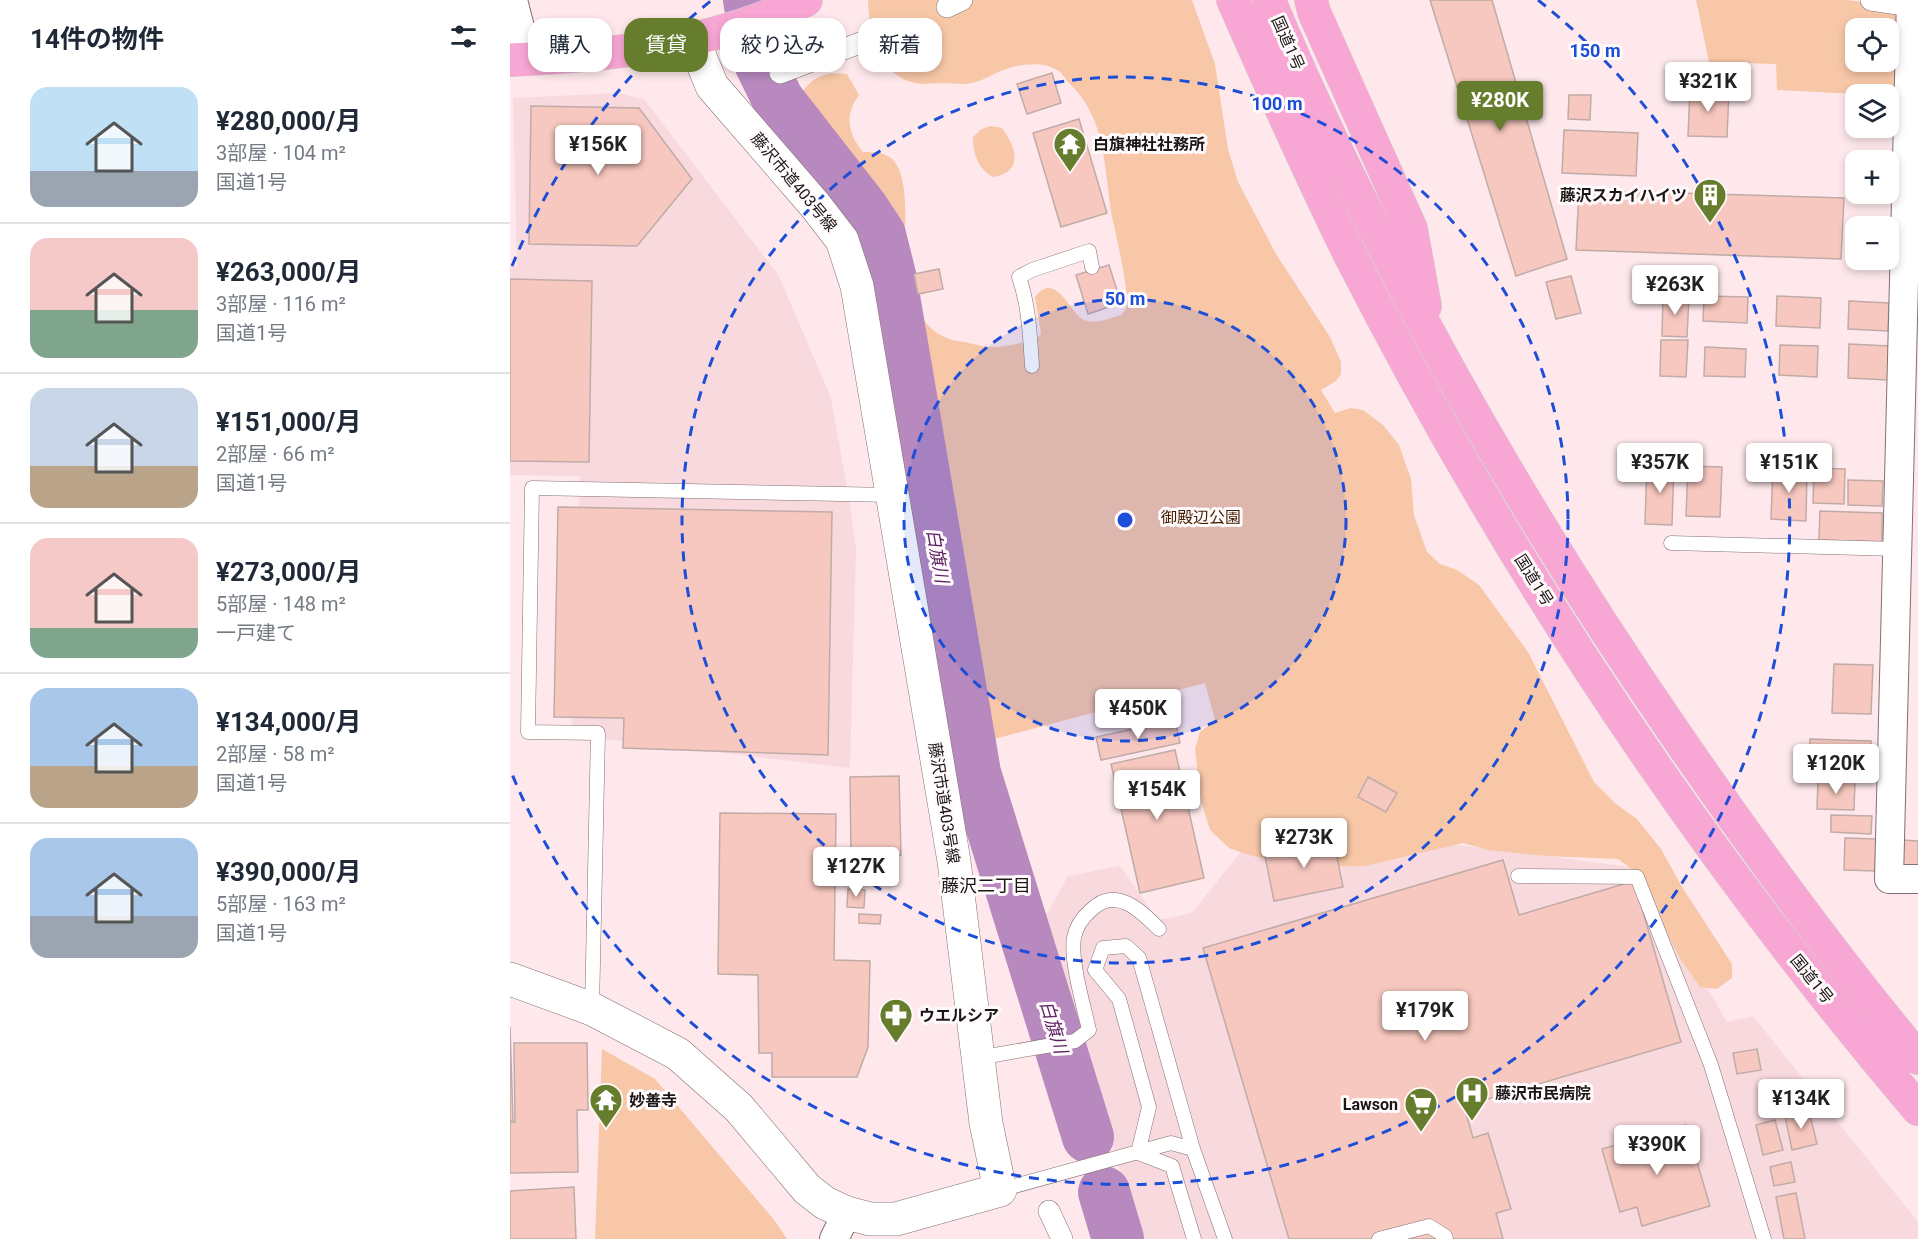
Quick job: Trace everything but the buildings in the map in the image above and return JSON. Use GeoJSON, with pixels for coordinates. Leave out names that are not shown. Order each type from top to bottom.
{"type":"FeatureCollection","features":[{"type":"Feature","properties":{"kind":"highway"},"geometry":{"type":"LineString","coordinates":[[708,36],[741,27],[806,0]]}},
{"type":"Feature","properties":{"kind":"highway","name":"国道1号"},"geometry":{"type":"LineString","coordinates":[[1233,0],[1350,255],[1450,441],[1503,530],[1589,666],[1680,801],[1787,948],[1918,1109]]}},
{"type":"Feature","properties":{"kind":"highway","name":"国道1号"},"geometry":{"type":"LineString","coordinates":[[1269,0],[1334,146],[1431,339],[1535,520],[1621,656],[1712,787],[1810,922],[1918,1058]]}},
{"type":"Feature","properties":{"kind":"highway"},"geometry":{"type":"LineString","coordinates":[[1311,0],[1314,12],[1411,229],[1431,339]]}},
{"type":"Feature","properties":{"kind":"highway"},"geometry":{"type":"LineString","coordinates":[[519,59],[624,52]]}},
{"type":"Feature","properties":{"kind":"street"},"geometry":{"type":"LineString","coordinates":[[513,0],[519,59]]}},
{"type":"Feature","properties":{"kind":"street"},"geometry":{"type":"LineString","coordinates":[[1871,0],[1914,5],[1908,550],[1889,879],[1918,879]]}},
{"type":"Feature","properties":{"kind":"street"},"geometry":{"type":"LineString","coordinates":[[780,73],[858,44]]}},
{"type":"Feature","properties":{"kind":"street","name":"藤沢市道403号線"},"geometry":{"type":"LineString","coordinates":[[706,72],[712,86],[816,205],[842,240],[857,286],[954,861],[986,1123],[1000,1190]]}},
{"type":"Feature","properties":{"kind":"street"},"geometry":{"type":"LineString","coordinates":[[510,979],[592,1009],[678,1054],[739,1108],[807,1189],[825,1203],[840,1226],[870,1219],[896,1219],[1000,1190]]}},
{"type":"Feature","properties":{"kind":"street"},"geometry":{"type":"LineString","coordinates":[[1049,1210],[1062,1239]]}},
{"type":"Feature","properties":{"kind":"lane"},"geometry":{"type":"LineString","coordinates":[[1032,366],[1030,328],[1019,277],[1032,270],[1089,251],[1092,267]]}},
{"type":"Feature","properties":{"kind":"lane"},"geometry":{"type":"LineString","coordinates":[[592,1009],[598,733],[528,732],[532,488],[894,495]]}},
{"type":"Feature","properties":{"kind":"lane"},"geometry":{"type":"LineString","coordinates":[[1671,543],[1908,550]]}},
{"type":"Feature","properties":{"kind":"lane"},"geometry":{"type":"LineString","coordinates":[[1518,876],[1636,877],[1711,1065],[1764,1239]]}},
{"type":"Feature","properties":{"kind":"lane"},"geometry":{"type":"LineString","coordinates":[[977,1058],[1074,1041],[1089,1030],[1073,955],[1074,938],[1080,920],[1097,903],[1118,899],[1141,910],[1159,929]]}},
{"type":"Feature","properties":{"kind":"lane"},"geometry":{"type":"LineString","coordinates":[[1138,1153],[1149,1107],[1119,999],[1095,970],[1103,948],[1126,946],[1139,958],[1193,1149],[1225,1239]]}},
{"type":"Feature","properties":{"kind":"lane"},"geometry":{"type":"LineString","coordinates":[[1000,1190],[1171,1143],[1193,1149]]}},
{"type":"Feature","properties":{"kind":"lane"},"geometry":{"type":"LineString","coordinates":[[1138,1153],[1173,1166],[1194,1239]]}},
{"type":"Feature","properties":{"kind":"lane"},"geometry":{"type":"LineString","coordinates":[[1379,1239],[1429,1226],[1446,1239]]}},
{"type":"Feature","properties":{"kind":"shaded area"},"geometry":{"type":"Polygon","coordinates":[[[619,93],[644,99],[779,276],[831,398],[856,548],[850,768],[572,735],[580,476],[510,475],[510,266],[517,266],[513,98],[619,93]]]}},
{"type":"Feature","properties":{"kind":"shaded area","name":"藤沢市民病院"},"geometry":{"type":"Polygon","coordinates":[[[1247,844],[1326,871],[1451,844],[1638,868],[1727,1022],[1753,1016],[1918,1222],[1918,1239],[1141,1239],[1043,921],[1068,876],[1120,866],[1158,920],[1192,913],[1247,844]]]}},
{"type":"Feature","properties":{"kind":"green space","name":"御殿辺公園"},"geometry":{"type":"Polygon","coordinates":[[[868,0],[1192,0],[1215,64],[1228,149],[1238,182],[1276,254],[1330,337],[1341,362],[1341,374],[1336,381],[1321,390],[1335,413],[1351,408],[1363,410],[1383,425],[1399,445],[1411,479],[1414,515],[1427,552],[1440,564],[1457,570],[1479,585],[1528,652],[1594,782],[1616,804],[1637,819],[1661,849],[1682,887],[1732,964],[1732,978],[1717,989],[1700,987],[1681,960],[1633,870],[1618,859],[1546,856],[1488,850],[1463,843],[1365,866],[1323,867],[1252,856],[1229,848],[1210,830],[1201,801],[1195,749],[1200,732],[1215,720],[1205,683],[994,739],[947,526],[933,451],[928,382],[915,341],[910,303],[883,218],[854,171],[829,145],[815,121],[803,110],[799,98],[808,85],[819,77],[847,74],[859,95],[854,102],[850,117],[854,138],[863,152],[880,153],[890,157],[898,167],[901,176],[905,207],[906,264],[911,294],[925,321],[934,331],[954,340],[992,347],[1037,339],[1041,334],[1035,297],[1043,290],[1050,288],[1056,290],[1084,320],[1098,321],[1121,315],[1126,308],[1127,301],[1105,164],[1098,130],[1091,114],[1083,99],[1059,71],[1045,65],[1030,64],[1008,69],[969,84],[921,84],[907,80],[893,72],[942,72],[942,18],[870,18],[868,0]]]}},
{"type":"Feature","properties":{"kind":"green space"},"geometry":{"type":"Polygon","coordinates":[[[1696,0],[1847,0],[1904,7],[1901,97],[1899,97],[1899,84],[1845,84],[1845,93],[1777,90],[1776,64],[1709,62],[1696,0]]]}},
{"type":"Feature","properties":{"kind":"green space"},"geometry":{"type":"Polygon","coordinates":[[[990,126],[1002,128],[1014,150],[1013,164],[1010,169],[994,177],[980,166],[973,143],[973,137],[980,130],[990,126]]]}},
{"type":"Feature","properties":{"kind":"green space"},"geometry":{"type":"Polygon","coordinates":[[[602,1049],[655,1079],[775,1221],[787,1239],[595,1239],[602,1049]]]}},
{"type":"Feature","properties":{"kind":"waterway","name":"白旗川"},"geometry":{"type":"LineString","coordinates":[[749,0],[760,63],[778,100],[863,209],[880,235],[891,279],[975,773],[1088,1137]]}},
{"type":"Feature","properties":{"kind":"waterway","name":"白旗川"},"geometry":{"type":"LineString","coordinates":[[1104,1192],[1118,1239]]}},
{"type":"Feature","properties":{"kind":"place","name":"白旗神社社務所"},"geometry":{"type":"Point","coordinates":[1070,173]}},
{"type":"Feature","properties":{"kind":"place","name":"藤沢スカイハイツ"},"geometry":{"type":"Point","coordinates":[1710,224]}},
{"type":"Feature","properties":{"kind":"place","name":"ウエルシア"},"geometry":{"type":"Point","coordinates":[896,1044]}},
{"type":"Feature","properties":{"kind":"place","name":"藤沢市民病院"},"geometry":{"type":"Point","coordinates":[1472,1122]}},
{"type":"Feature","properties":{"kind":"place","name":"妙善寺"},"geometry":{"type":"Point","coordinates":[606,1129]}},
{"type":"Feature","properties":{"kind":"place","name":"Lawson"},"geometry":{"type":"Point","coordinates":[1421,1133]}},
{"type":"Feature","properties":{"kind":"district","name":"藤沢二丁目"},"geometry":{"type":"Point","coordinates":[986,885]}}]}
